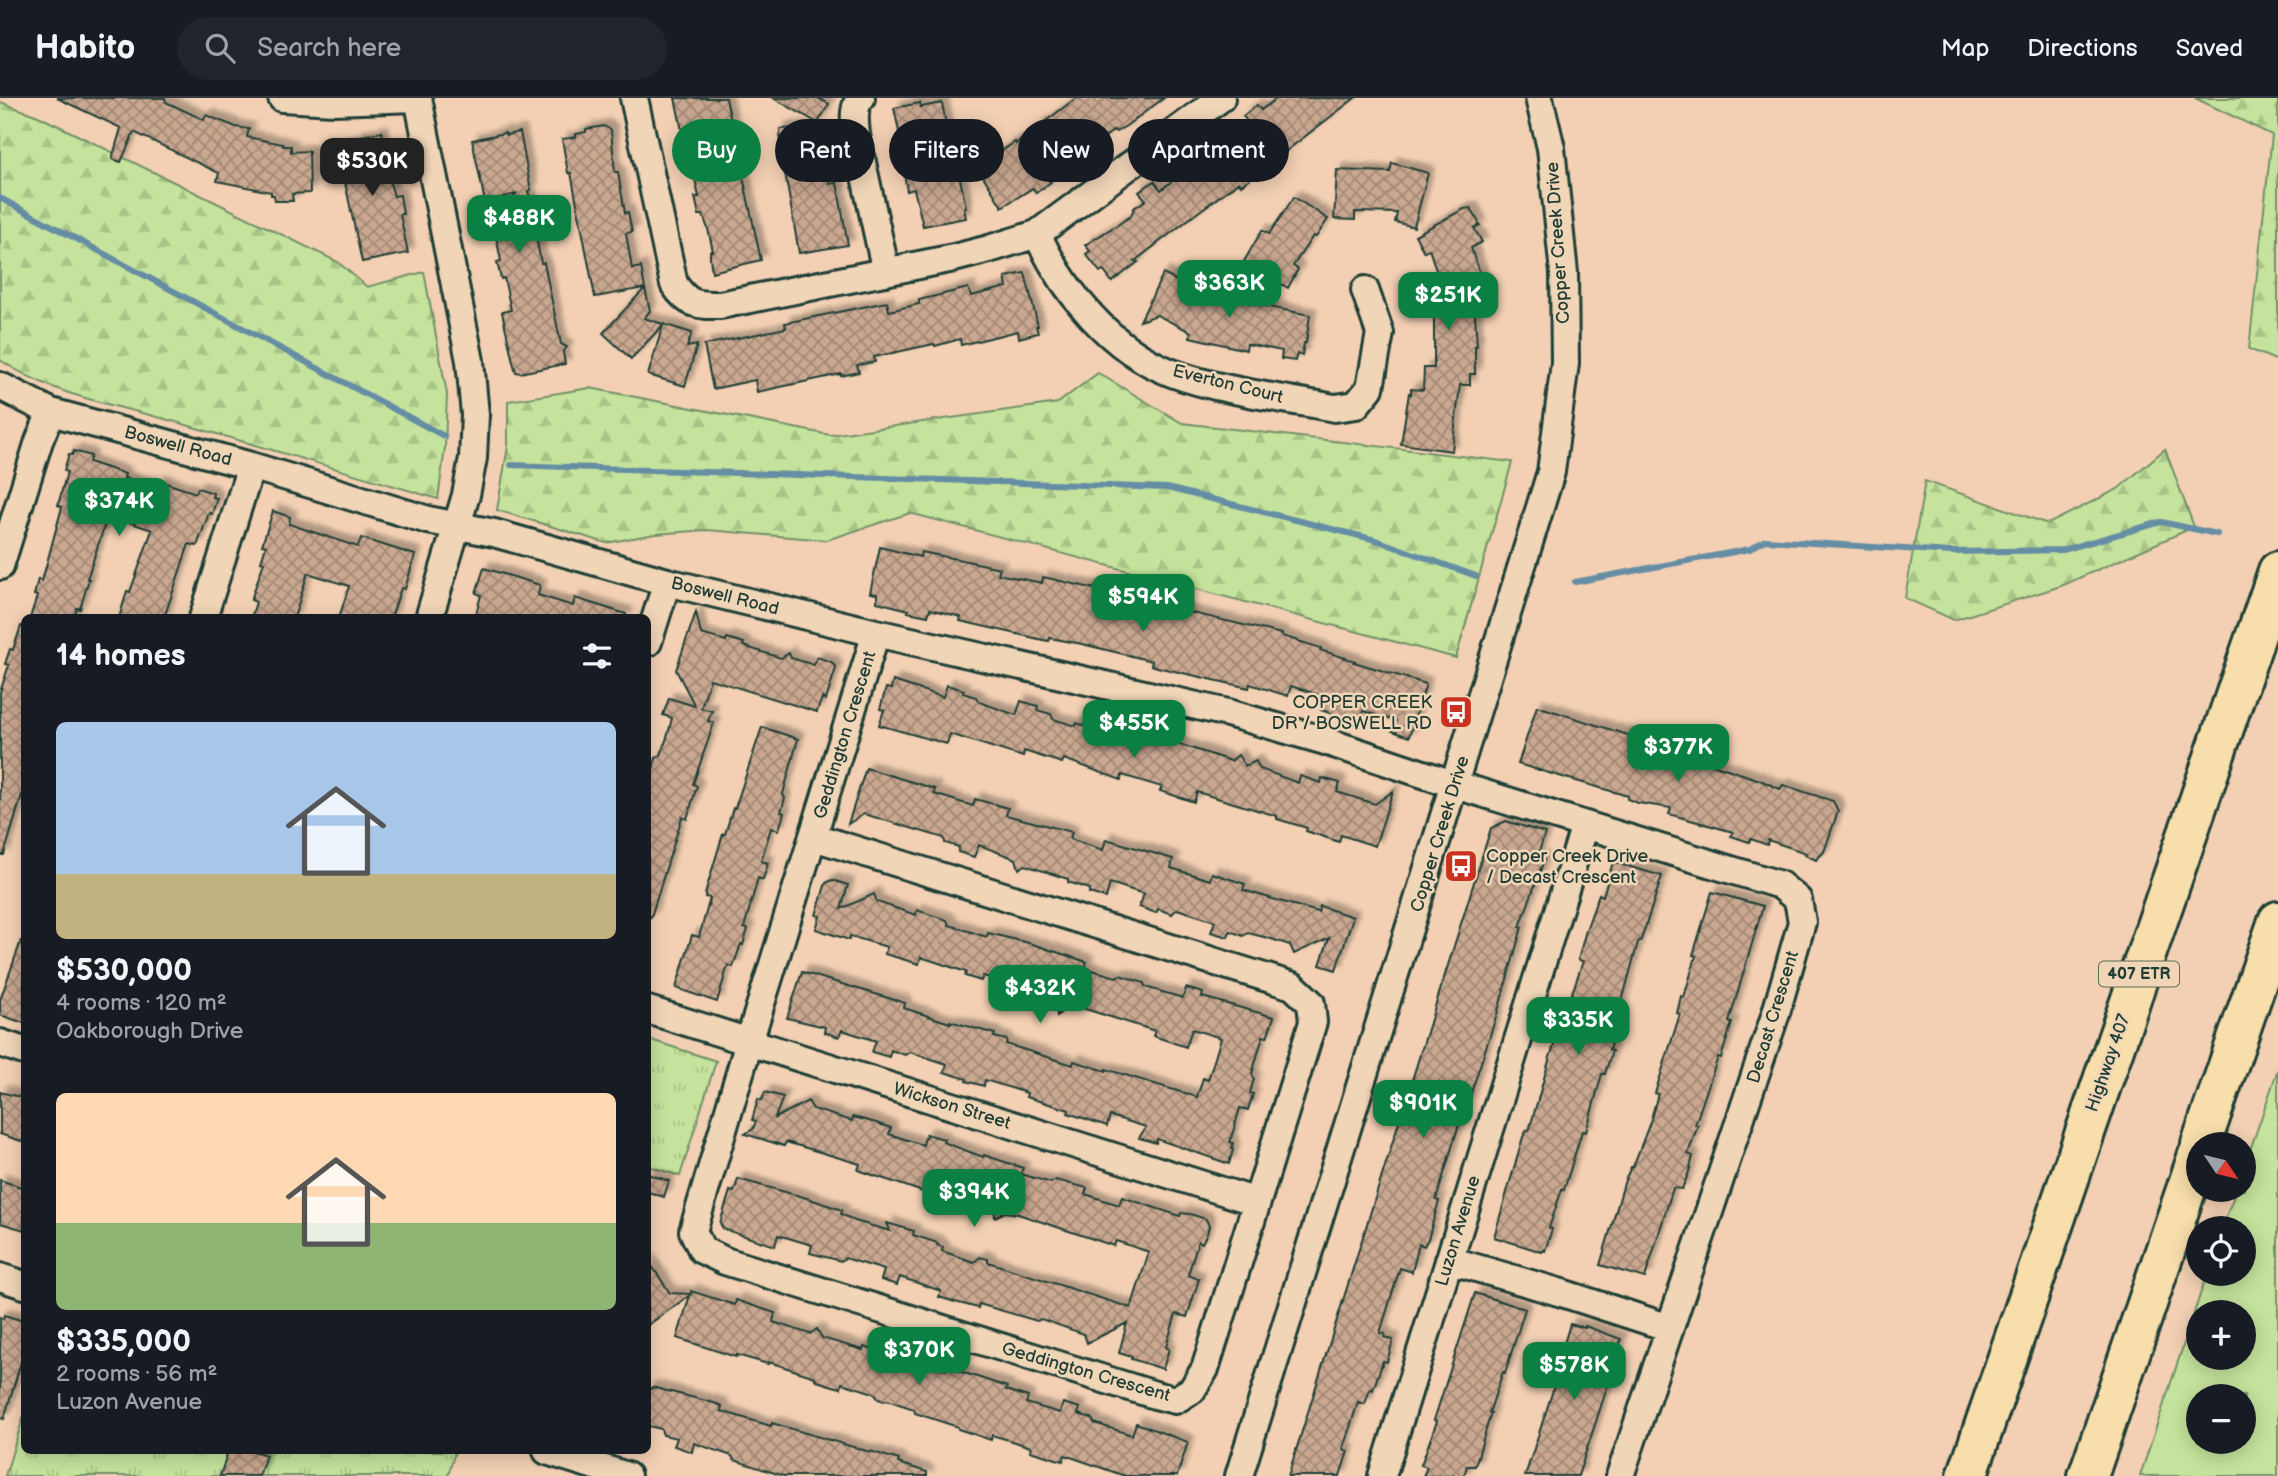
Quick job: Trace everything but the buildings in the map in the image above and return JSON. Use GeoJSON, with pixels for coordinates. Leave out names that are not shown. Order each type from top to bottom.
{"type":"FeatureCollection","features":[{"type":"Feature","properties":{"kind":"highway","name":"Highway 407"},"geometry":{"type":"LineString","coordinates":[[1967,1476],[2278,571]]}},
{"type":"Feature","properties":{"kind":"highway"},"geometry":{"type":"LineString","coordinates":[[2206,1132],[2278,921]]}},
{"type":"Feature","properties":{"kind":"highway"},"geometry":{"type":"LineString","coordinates":[[2088,1476],[2186,1190]]}},
{"type":"Feature","properties":{"kind":"street"},"geometry":{"type":"LineString","coordinates":[[282,98],[334,101],[417,98],[473,389],[475,415],[473,458],[466,495],[430,614]]}},
{"type":"Feature","properties":{"kind":"street"},"geometry":{"type":"LineString","coordinates":[[634,98],[674,284],[683,297],[697,305],[720,305],[886,272],[989,249],[1037,234],[1221,98]]}},
{"type":"Feature","properties":{"kind":"street"},"geometry":{"type":"LineString","coordinates":[[861,98],[857,102],[854,119],[856,135],[886,272]]}},
{"type":"Feature","properties":{"kind":"street","name":"Copper Creek Drive"},"geometry":{"type":"LineString","coordinates":[[1239,1476],[1456,785],[1551,472],[1563,377],[1564,273],[1551,148],[1539,98]]}},
{"type":"Feature","properties":{"kind":"street","name":"Everton Court"},"geometry":{"type":"LineString","coordinates":[[1037,234],[1047,256],[1107,333],[1148,361],[1170,372],[1204,382],[1335,408],[1356,405],[1370,388],[1380,333],[1365,290]]}},
{"type":"Feature","properties":{"kind":"street","name":"Boswell Road"},"geometry":{"type":"LineString","coordinates":[[0,386],[51,412],[251,466],[428,520],[494,533],[667,582],[876,633],[1228,713],[1322,740],[1456,785]]}},
{"type":"Feature","properties":{"kind":"street"},"geometry":{"type":"LineString","coordinates":[[0,566],[39,441],[51,412]]}},
{"type":"Feature","properties":{"kind":"street"},"geometry":{"type":"LineString","coordinates":[[204,614],[251,466]]}},
{"type":"Feature","properties":{"kind":"street"},"geometry":{"type":"LineString","coordinates":[[651,633],[667,582]]}},
{"type":"Feature","properties":{"kind":"street","name":"Geddington Crescent"},"geometry":{"type":"LineString","coordinates":[[814,837],[1293,986],[1311,1003],[1313,1022],[1205,1369],[1192,1390],[1175,1400],[738,1265],[702,1250],[693,1231],[876,633]]}},
{"type":"Feature","properties":{"kind":"street","name":"Decast Crescent"},"geometry":{"type":"LineString","coordinates":[[1456,785],[1780,885],[1798,900],[1802,922],[1775,1016],[1620,1476]]}},
{"type":"Feature","properties":{"kind":"street","name":"Luzon Avenue"},"geometry":{"type":"LineString","coordinates":[[1381,1476],[1585,825]]}},
{"type":"Feature","properties":{"kind":"street","name":"Wickson Street"},"geometry":{"type":"LineString","coordinates":[[651,1011],[1257,1202]]}},
{"type":"Feature","properties":{"kind":"street"},"geometry":{"type":"LineString","coordinates":[[0,1043],[21,1050]]}},
{"type":"Feature","properties":{"kind":"street"},"geometry":{"type":"LineString","coordinates":[[1449,1260],[1670,1328]]}},
{"type":"Feature","properties":{"kind":"street"},"geometry":{"type":"LineString","coordinates":[[0,1278],[21,1284]]}},
{"type":"Feature","properties":{"kind":"street"},"geometry":{"type":"LineString","coordinates":[[556,1454],[626,1476]]}},
{"type":"Feature","properties":{"kind":"green space"},"geometry":{"type":"Polygon","coordinates":[[[2195,98],[2278,98],[2278,361],[2249,349],[2272,135],[2195,98]]]}},
{"type":"Feature","properties":{"kind":"green space"},"geometry":{"type":"Polygon","coordinates":[[[0,102],[38,116],[338,262],[367,287],[424,272],[447,394],[445,448],[438,499],[85,398],[42,383],[0,360],[0,102]]]}},
{"type":"Feature","properties":{"kind":"green space"},"geometry":{"type":"Polygon","coordinates":[[[1098,373],[1182,423],[1512,462],[1456,658],[910,513],[827,540],[707,530],[655,534],[606,543],[497,510],[508,446],[508,401],[590,388],[830,435],[1058,403],[1098,373]]]}},
{"type":"Feature","properties":{"kind":"green space"},"geometry":{"type":"Polygon","coordinates":[[[2165,449],[2194,527],[2061,586],[1954,620],[1905,598],[1925,481],[2048,524],[2118,489],[2165,449]]]}},
{"type":"Feature","properties":{"kind":"green space"},"geometry":{"type":"Polygon","coordinates":[[[651,1040],[716,1061],[680,1176],[651,1167],[651,1040]]]}},
{"type":"Feature","properties":{"kind":"green space"},"geometry":{"type":"Polygon","coordinates":[[[2278,1069],[2278,1476],[2140,1476],[2186,1337],[2186,1370],[2256,1370],[2256,1300],[2198,1300],[2203,1286],[2256,1286],[2256,1216],[2226,1216],[2232,1202],[2256,1202],[2256,1133],[2278,1069]]]}},
{"type":"Feature","properties":{"kind":"green space"},"geometry":{"type":"Polygon","coordinates":[[[21,1425],[21,1454],[454,1454],[448,1476],[5,1476],[21,1425]]]}},
{"type":"Feature","properties":{"kind":"waterway"},"geometry":{"type":"LineString","coordinates":[[0,198],[444,436]]}},
{"type":"Feature","properties":{"kind":"waterway"},"geometry":{"type":"LineString","coordinates":[[511,465],[1167,488],[1376,540],[1476,576]]}},
{"type":"Feature","properties":{"kind":"waterway"},"geometry":{"type":"LineString","coordinates":[[1575,582],[1750,549],[1765,540],[1951,552],[2063,550],[2161,522],[2217,534]]}},
{"type":"Feature","properties":{"kind":"place","name":"COPPER CREEK DR / BOSWELL RD"},"geometry":{"type":"Point","coordinates":[1456,712]}},
{"type":"Feature","properties":{"kind":"place","name":"Copper Creek Drive / Decast Crescent"},"geometry":{"type":"Point","coordinates":[1461,866]}}]}
